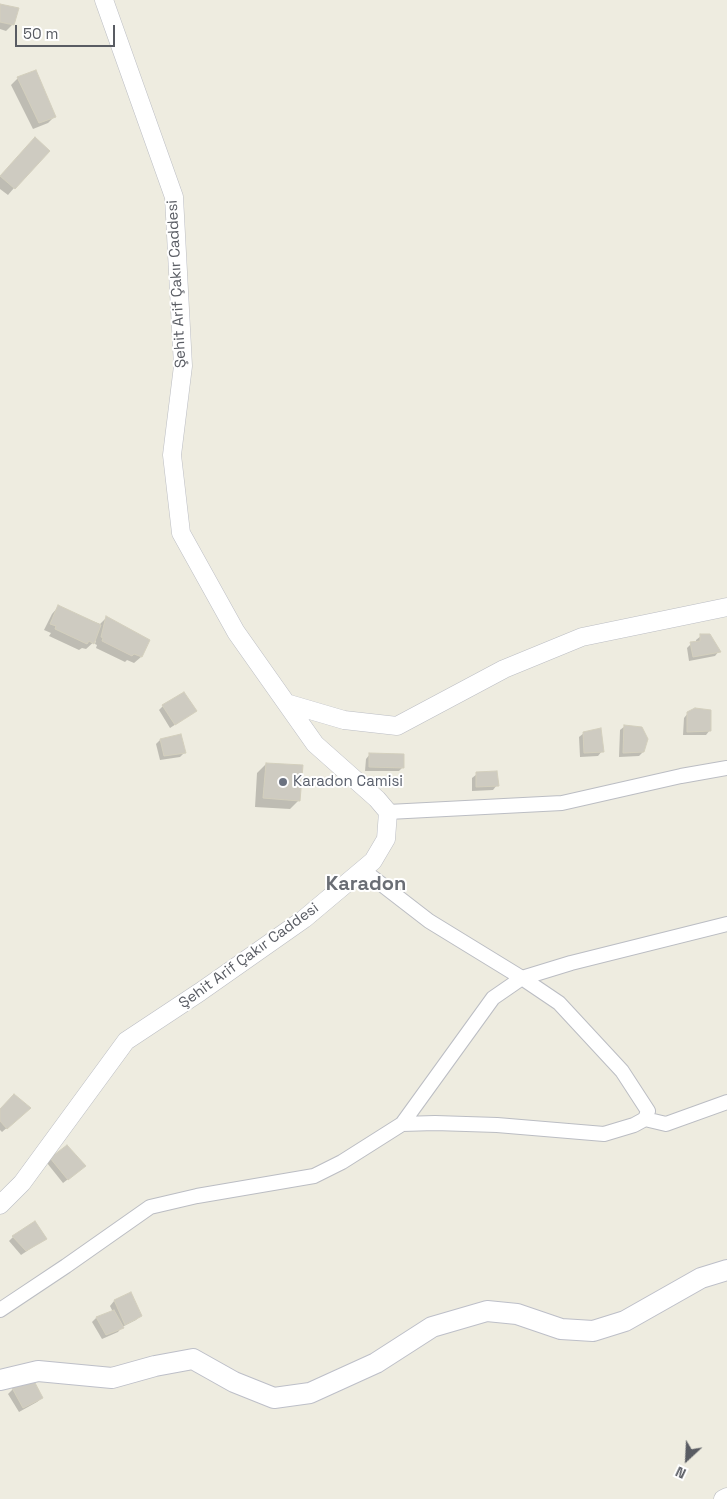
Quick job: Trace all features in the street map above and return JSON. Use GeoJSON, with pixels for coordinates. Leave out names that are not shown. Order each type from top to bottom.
{"type":"FeatureCollection","features":[{"type":"Feature","properties":{"kind":"main road"},"geometry":{"type":"LineString","coordinates":[[0,1380],[38,1371],[112,1378],[155,1366],[193,1359],[234,1382],[274,1398],[310,1393],[376,1363],[432,1327],[487,1311],[517,1314],[561,1329],[593,1331],[625,1321],[701,1278],[727,1270]]}},
{"type":"Feature","properties":{"kind":"street","name":"Şehit Arif Çakır Caddesi"},"geometry":{"type":"LineString","coordinates":[[0,1204],[22,1183],[126,1041],[304,919],[373,861],[386,839],[388,812],[377,799],[315,744],[236,632],[181,533],[172,455],[183,366],[174,197],[104,0]]}},
{"type":"Feature","properties":{"kind":"street"},"geometry":{"type":"LineString","coordinates":[[286,703],[344,720],[397,726],[504,669],[582,637],[727,607]]}},
{"type":"Feature","properties":{"kind":"street"},"geometry":{"type":"LineString","coordinates":[[388,812],[562,803],[681,776],[727,768]]}},
{"type":"Feature","properties":{"kind":"street"},"geometry":{"type":"LineString","coordinates":[[362,870],[429,921],[559,1003],[622,1071],[648,1111],[645,1119],[634,1125],[604,1134],[497,1125],[402,1124]]}},
{"type":"Feature","properties":{"kind":"street"},"geometry":{"type":"LineString","coordinates":[[0,1310],[150,1207],[197,1196],[314,1176],[342,1162],[402,1124],[493,998],[522,978],[553,968],[727,924]]}},
{"type":"Feature","properties":{"kind":"street"},"geometry":{"type":"LineString","coordinates":[[645,1119],[666,1124],[727,1102]]}},
{"type":"Feature","properties":{"kind":"street"},"geometry":{"type":"LineString","coordinates":[[723,1499],[727,1496]]}},
{"type":"Feature","properties":{"kind":"building"},"geometry":{"type":"Polygon","coordinates":[[[0,4],[19,8],[14,25],[0,22],[0,4]]]}},
{"type":"Feature","properties":{"kind":"building"},"geometry":{"type":"Polygon","coordinates":[[[36,70],[56,117],[39,123],[17,77],[36,70]]]}},
{"type":"Feature","properties":{"kind":"building"},"geometry":{"type":"Polygon","coordinates":[[[35,137],[50,151],[15,189],[0,176],[35,137]]]}},
{"type":"Feature","properties":{"kind":"building"},"geometry":{"type":"Polygon","coordinates":[[[58,605],[101,625],[94,644],[89,641],[87,644],[55,629],[56,626],[50,624],[58,605]]]}},
{"type":"Feature","properties":{"kind":"building"},"geometry":{"type":"Polygon","coordinates":[[[106,616],[150,640],[142,657],[134,654],[132,656],[102,641],[103,638],[101,637],[106,616]]]}},
{"type":"Feature","properties":{"kind":"building"},"geometry":{"type":"Polygon","coordinates":[[[700,634],[710,634],[721,652],[693,657],[690,642],[700,641],[700,634]]]}},
{"type":"Feature","properties":{"kind":"building"},"geometry":{"type":"Polygon","coordinates":[[[184,692],[197,711],[175,725],[162,705],[184,692]]]}},
{"type":"Feature","properties":{"kind":"building"},"geometry":{"type":"Polygon","coordinates":[[[695,708],[711,710],[711,731],[687,732],[687,712],[695,708]]]}},
{"type":"Feature","properties":{"kind":"building"},"geometry":{"type":"Polygon","coordinates":[[[624,725],[642,727],[648,739],[644,752],[623,753],[624,725]]]}},
{"type":"Feature","properties":{"kind":"building"},"geometry":{"type":"Polygon","coordinates":[[[601,728],[604,752],[584,753],[583,732],[601,728]]]}},
{"type":"Feature","properties":{"kind":"building"},"geometry":{"type":"Polygon","coordinates":[[[181,734],[186,753],[164,756],[160,739],[181,734]]]}},
{"type":"Feature","properties":{"kind":"building"},"geometry":{"type":"Polygon","coordinates":[[[369,753],[404,754],[404,768],[369,767],[369,753]]]}},
{"type":"Feature","properties":{"kind":"building","name":"Karadon Camisi"},"geometry":{"type":"Polygon","coordinates":[[[266,763],[303,765],[300,801],[263,798],[266,763]]]}},
{"type":"Feature","properties":{"kind":"building"},"geometry":{"type":"Polygon","coordinates":[[[497,771],[499,786],[476,787],[476,772],[497,771]]]}},
{"type":"Feature","properties":{"kind":"building"},"geometry":{"type":"Polygon","coordinates":[[[14,1094],[31,1108],[7,1129],[0,1121],[0,1109],[14,1094]]]}},
{"type":"Feature","properties":{"kind":"building"},"geometry":{"type":"Polygon","coordinates":[[[67,1145],[86,1166],[68,1180],[50,1158],[67,1145]]]}},
{"type":"Feature","properties":{"kind":"building"},"geometry":{"type":"Polygon","coordinates":[[[35,1221],[47,1239],[26,1251],[12,1236],[35,1221]]]}},
{"type":"Feature","properties":{"kind":"building"},"geometry":{"type":"Polygon","coordinates":[[[131,1292],[142,1316],[125,1325],[114,1300],[131,1292]]]}},
{"type":"Feature","properties":{"kind":"building"},"geometry":{"type":"Polygon","coordinates":[[[114,1310],[124,1328],[106,1335],[96,1317],[114,1310]]]}},
{"type":"Feature","properties":{"kind":"building"},"geometry":{"type":"Polygon","coordinates":[[[33,1379],[43,1398],[23,1408],[12,1388],[33,1379]]]}},
{"type":"Feature","properties":{"kind":"place","name":"Karadon Camisi"},"geometry":{"type":"Point","coordinates":[283,782]}},
{"type":"Feature","properties":{"kind":"district","name":"Karadon"},"geometry":{"type":"Point","coordinates":[366,885]}}]}
